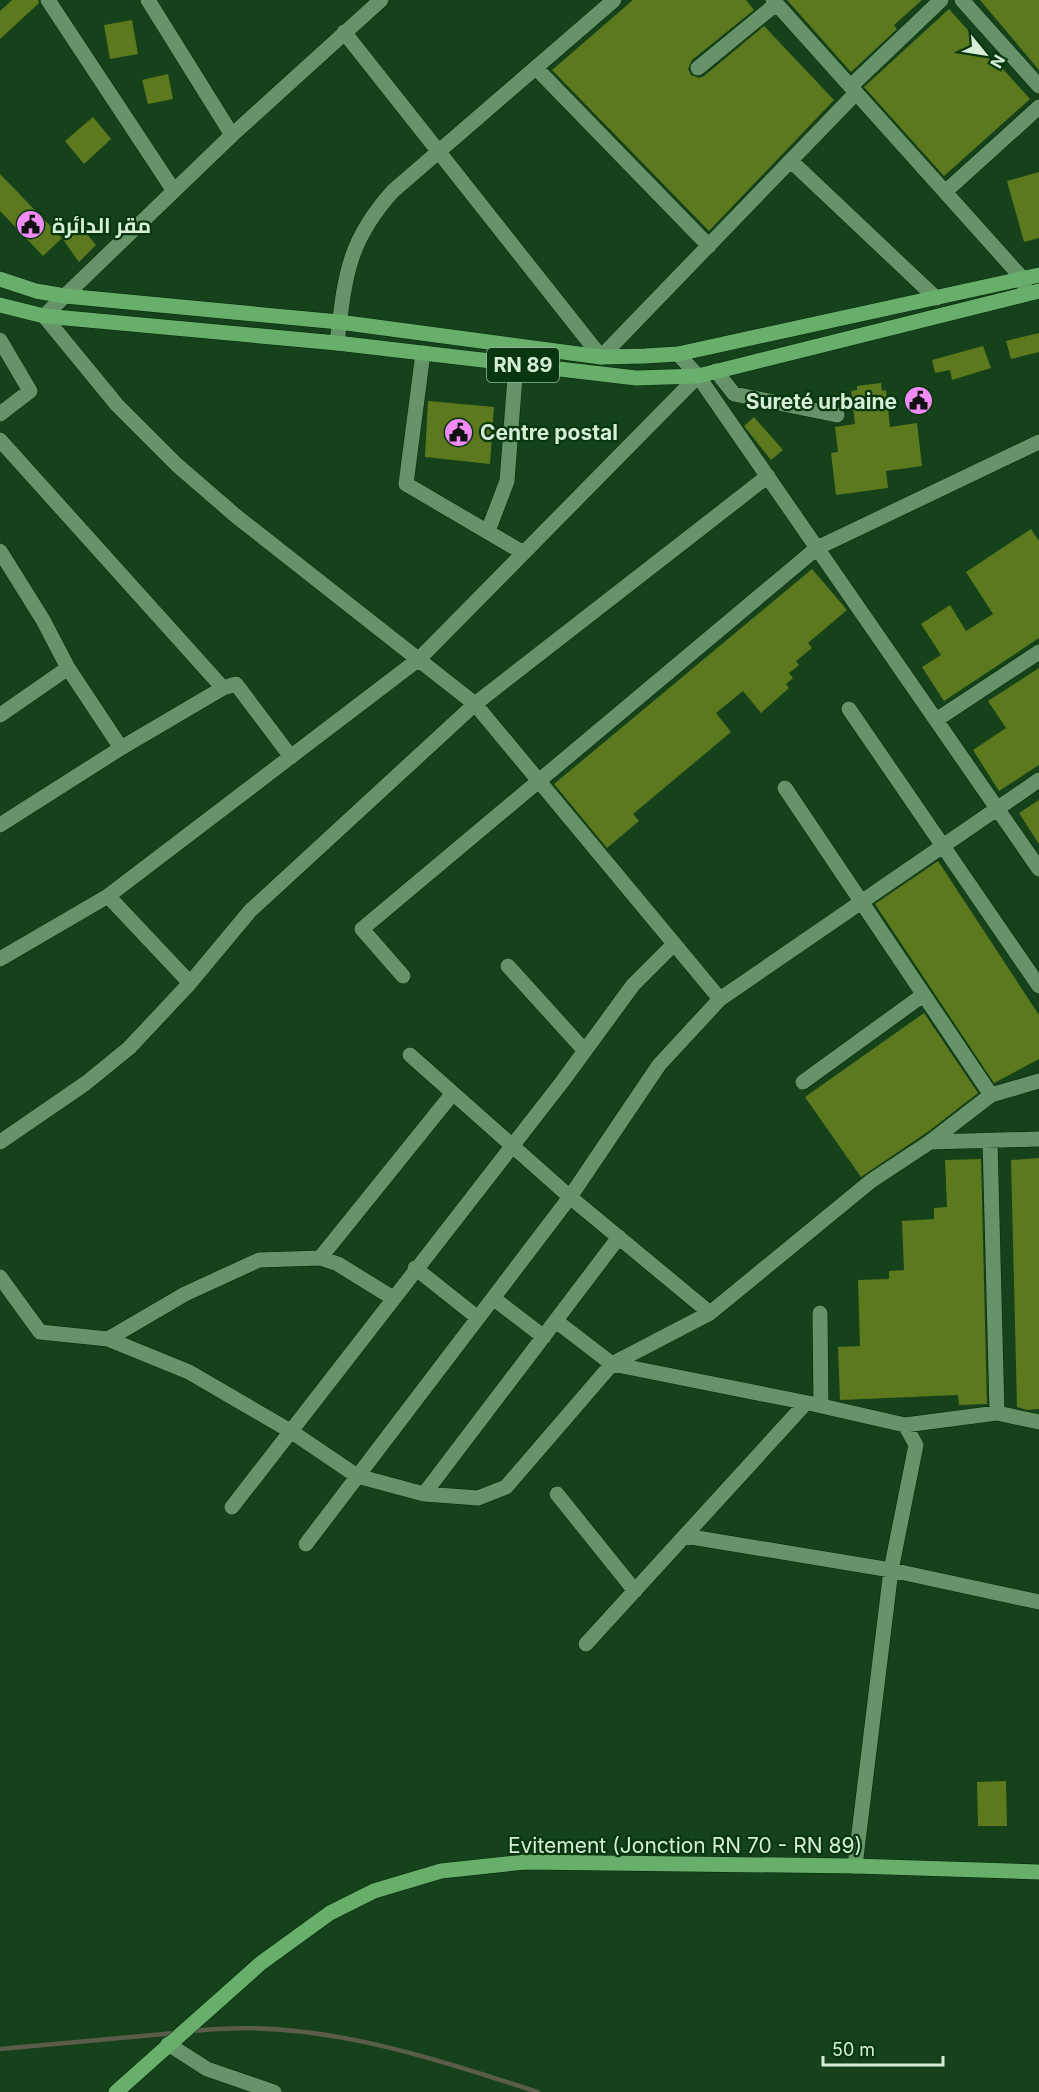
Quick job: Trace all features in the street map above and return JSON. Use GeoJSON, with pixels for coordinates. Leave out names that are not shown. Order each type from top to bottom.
{"type":"FeatureCollection","features":[{"type":"Feature","properties":{"kind":"main road","name":"RN 89"},"geometry":{"type":"LineString","coordinates":[[0,279],[36,291],[65,296],[339,322],[601,357],[678,354],[1039,275]]}},
{"type":"Feature","properties":{"kind":"main road","name":"RN 89"},"geometry":{"type":"LineString","coordinates":[[0,305],[44,316],[336,343],[636,378],[698,376],[1033,293]]}},
{"type":"Feature","properties":{"kind":"main road","name":"Evitement (Jonction RN 70 - RN 89)"},"geometry":{"type":"LineString","coordinates":[[116,2092],[261,1963],[330,1913],[374,1891],[441,1871],[525,1862],[855,1866],[1039,1872]]}},
{"type":"Feature","properties":{"kind":"street"},"geometry":{"type":"LineString","coordinates":[[48,0],[174,191]]}},
{"type":"Feature","properties":{"kind":"street"},"geometry":{"type":"LineString","coordinates":[[148,0],[232,135]]}},
{"type":"Feature","properties":{"kind":"street"},"geometry":{"type":"LineString","coordinates":[[381,0],[232,135],[44,316],[117,405],[177,465],[236,516],[475,704],[720,999]]}},
{"type":"Feature","properties":{"kind":"street"},"geometry":{"type":"LineString","coordinates":[[344,32],[601,357],[791,161],[853,90],[941,0]]}},
{"type":"Feature","properties":{"kind":"street"},"geometry":{"type":"LineString","coordinates":[[962,0],[1039,86]]}},
{"type":"Feature","properties":{"kind":"street"},"geometry":{"type":"LineString","coordinates":[[336,343],[345,279],[354,246],[371,216],[393,191],[536,68],[608,2]]}},
{"type":"Feature","properties":{"kind":"street"},"geometry":{"type":"LineString","coordinates":[[698,68],[775,2],[1023,279],[1033,293]]}},
{"type":"Feature","properties":{"kind":"street"},"geometry":{"type":"LineString","coordinates":[[536,68],[710,246]]}},
{"type":"Feature","properties":{"kind":"street"},"geometry":{"type":"LineString","coordinates":[[945,192],[1039,107]]}},
{"type":"Feature","properties":{"kind":"street"},"geometry":{"type":"LineString","coordinates":[[791,161],[936,298]]}},
{"type":"Feature","properties":{"kind":"street"},"geometry":{"type":"LineString","coordinates":[[0,340],[30,392],[0,414]]}},
{"type":"Feature","properties":{"kind":"street"},"geometry":{"type":"LineString","coordinates":[[423,353],[406,484],[522,552]]}},
{"type":"Feature","properties":{"kind":"street"},"geometry":{"type":"LineString","coordinates":[[678,354],[698,376],[1039,869]]}},
{"type":"Feature","properties":{"kind":"street"},"geometry":{"type":"LineString","coordinates":[[488,531],[507,481],[516,364]]}},
{"type":"Feature","properties":{"kind":"street"},"geometry":{"type":"LineString","coordinates":[[716,371],[734,394],[837,415]]}},
{"type":"Feature","properties":{"kind":"street"},"geometry":{"type":"LineString","coordinates":[[0,959],[108,896],[419,658],[698,376]]}},
{"type":"Feature","properties":{"kind":"street"},"geometry":{"type":"LineString","coordinates":[[0,440],[223,688]]}},
{"type":"Feature","properties":{"kind":"street"},"geometry":{"type":"LineString","coordinates":[[403,976],[362,929],[538,780],[817,548],[1039,442]]}},
{"type":"Feature","properties":{"kind":"street"},"geometry":{"type":"LineString","coordinates":[[0,1142],[86,1083],[129,1048],[190,983],[250,911],[475,704],[768,476]]}},
{"type":"Feature","properties":{"kind":"street"},"geometry":{"type":"LineString","coordinates":[[0,551],[43,620],[68,668],[121,748]]}},
{"type":"Feature","properties":{"kind":"street"},"geometry":{"type":"LineString","coordinates":[[936,720],[1039,652]]}},
{"type":"Feature","properties":{"kind":"street"},"geometry":{"type":"LineString","coordinates":[[0,715],[68,668]]}},
{"type":"Feature","properties":{"kind":"street"},"geometry":{"type":"LineString","coordinates":[[0,825],[121,748],[223,688],[236,684],[291,757]]}},
{"type":"Feature","properties":{"kind":"street"},"geometry":{"type":"LineString","coordinates":[[849,708],[1039,986]]}},
{"type":"Feature","properties":{"kind":"street"},"geometry":{"type":"LineString","coordinates":[[306,1544],[570,1197],[659,1065],[720,999],[1039,780]]}},
{"type":"Feature","properties":{"kind":"street"},"geometry":{"type":"LineString","coordinates":[[785,788],[991,1095]]}},
{"type":"Feature","properties":{"kind":"street"},"geometry":{"type":"LineString","coordinates":[[108,896],[190,983]]}},
{"type":"Feature","properties":{"kind":"street"},"geometry":{"type":"LineString","coordinates":[[232,1507],[292,1432],[633,985],[674,944]]}},
{"type":"Feature","properties":{"kind":"street"},"geometry":{"type":"LineString","coordinates":[[508,966],[584,1050]]}},
{"type":"Feature","properties":{"kind":"street"},"geometry":{"type":"LineString","coordinates":[[803,1082],[923,995]]}},
{"type":"Feature","properties":{"kind":"street"},"geometry":{"type":"LineString","coordinates":[[410,1054],[570,1197],[710,1313]]}},
{"type":"Feature","properties":{"kind":"street"},"geometry":{"type":"LineString","coordinates":[[0,1277],[40,1332],[108,1339],[189,1372],[292,1432],[357,1476],[424,1494],[478,1498],[506,1487],[612,1364],[710,1313],[871,1181],[930,1142],[991,1095],[1039,1081]]}},
{"type":"Feature","properties":{"kind":"street"},"geometry":{"type":"LineString","coordinates":[[320,1258],[453,1093]]}},
{"type":"Feature","properties":{"kind":"street"},"geometry":{"type":"LineString","coordinates":[[930,1142],[1039,1139]]}},
{"type":"Feature","properties":{"kind":"street"},"geometry":{"type":"LineString","coordinates":[[990,1141],[997,1413]]}},
{"type":"Feature","properties":{"kind":"street"},"geometry":{"type":"LineString","coordinates":[[424,1494],[619,1237]]}},
{"type":"Feature","properties":{"kind":"street"},"geometry":{"type":"LineString","coordinates":[[108,1339],[185,1294],[259,1260],[320,1258],[338,1264],[393,1298]]}},
{"type":"Feature","properties":{"kind":"street"},"geometry":{"type":"LineString","coordinates":[[415,1268],[478,1318]]}},
{"type":"Feature","properties":{"kind":"street"},"geometry":{"type":"LineString","coordinates":[[493,1298],[544,1337]]}},
{"type":"Feature","properties":{"kind":"street"},"geometry":{"type":"LineString","coordinates":[[586,1644],[685,1536],[814,1404],[820,1313]]}},
{"type":"Feature","properties":{"kind":"street"},"geometry":{"type":"LineString","coordinates":[[556,1321],[612,1364],[814,1404],[905,1425],[997,1413],[1039,1422]]}},
{"type":"Feature","properties":{"kind":"street"},"geometry":{"type":"LineString","coordinates":[[855,1866],[891,1570],[916,1445],[905,1425]]}},
{"type":"Feature","properties":{"kind":"street"},"geometry":{"type":"LineString","coordinates":[[557,1494],[635,1591]]}},
{"type":"Feature","properties":{"kind":"street"},"geometry":{"type":"LineString","coordinates":[[685,1536],[891,1570],[1039,1602]]}},
{"type":"Feature","properties":{"kind":"street"},"geometry":{"type":"LineString","coordinates":[[994,1871],[1039,1867]]}},
{"type":"Feature","properties":{"kind":"street"},"geometry":{"type":"LineString","coordinates":[[168,2044],[207,2069],[274,2092]]}},
{"type":"Feature","properties":{"kind":"building"},"geometry":{"type":"Polygon","coordinates":[[[12,0],[38,0],[39,3],[0,39],[0,11],[12,0]]]}},
{"type":"Feature","properties":{"kind":"building"},"geometry":{"type":"Polygon","coordinates":[[[633,0],[746,0],[754,10],[692,60],[688,69],[691,75],[699,78],[704,76],[764,26],[834,100],[709,231],[552,70],[633,0]]]}},
{"type":"Feature","properties":{"kind":"building"},"geometry":{"type":"Polygon","coordinates":[[[787,0],[922,0],[894,25],[897,29],[851,72],[787,0]]]}},
{"type":"Feature","properties":{"kind":"building"},"geometry":{"type":"Polygon","coordinates":[[[980,0],[1039,0],[1039,70],[980,0]]]}},
{"type":"Feature","properties":{"kind":"building"},"geometry":{"type":"Polygon","coordinates":[[[949,9],[1030,99],[944,176],[864,87],[949,9]]]}},
{"type":"Feature","properties":{"kind":"building"},"geometry":{"type":"Polygon","coordinates":[[[132,20],[138,54],[110,59],[104,25],[132,20]]]}},
{"type":"Feature","properties":{"kind":"building"},"geometry":{"type":"Polygon","coordinates":[[[168,74],[173,99],[148,104],[142,80],[168,74]]]}},
{"type":"Feature","properties":{"kind":"building"},"geometry":{"type":"Polygon","coordinates":[[[93,117],[111,139],[84,164],[65,141],[93,117]]]}},
{"type":"Feature","properties":{"kind":"building"},"geometry":{"type":"Polygon","coordinates":[[[1039,172],[1039,238],[1024,242],[1007,181],[1039,172]]]}},
{"type":"Feature","properties":{"kind":"building","name":"مقر الدائرة"},"geometry":{"type":"Polygon","coordinates":[[[0,174],[62,238],[43,256],[0,211],[0,174]]]}},
{"type":"Feature","properties":{"kind":"building"},"geometry":{"type":"Polygon","coordinates":[[[77,222],[96,245],[79,262],[62,238],[77,222]]]}},
{"type":"Feature","properties":{"kind":"building"},"geometry":{"type":"Polygon","coordinates":[[[1039,333],[1039,352],[1011,359],[1006,341],[1039,333]]]}},
{"type":"Feature","properties":{"kind":"building"},"geometry":{"type":"Polygon","coordinates":[[[983,346],[991,368],[952,380],[950,370],[935,373],[932,360],[983,346]]]}},
{"type":"Feature","properties":{"kind":"building"},"geometry":{"type":"Polygon","coordinates":[[[881,383],[882,391],[886,390],[890,427],[917,423],[922,466],[886,471],[888,488],[836,495],[831,453],[838,452],[835,427],[855,424],[851,391],[857,390],[857,386],[881,383]]]}},
{"type":"Feature","properties":{"kind":"building","name":"Centre postal"},"geometry":{"type":"Polygon","coordinates":[[[428,401],[494,407],[490,464],[425,457],[428,401]]]}},
{"type":"Feature","properties":{"kind":"building"},"geometry":{"type":"Polygon","coordinates":[[[754,417],[783,450],[771,460],[744,426],[754,417]]]}},
{"type":"Feature","properties":{"kind":"building"},"geometry":{"type":"Polygon","coordinates":[[[1031,529],[1039,541],[1039,638],[944,701],[922,667],[941,655],[921,624],[950,605],[966,631],[993,614],[966,572],[1031,529]]]}},
{"type":"Feature","properties":{"kind":"building"},"geometry":{"type":"Polygon","coordinates":[[[812,569],[847,610],[808,643],[812,648],[796,661],[799,665],[789,673],[793,678],[786,684],[789,688],[761,713],[743,691],[716,713],[731,732],[633,814],[639,821],[607,848],[554,784],[812,569]]]}},
{"type":"Feature","properties":{"kind":"building"},"geometry":{"type":"Polygon","coordinates":[[[1039,668],[1039,765],[999,791],[973,750],[1006,728],[988,701],[1039,668]]]}},
{"type":"Feature","properties":{"kind":"building"},"geometry":{"type":"Polygon","coordinates":[[[1039,800],[1039,844],[1019,813],[1039,800]]]}},
{"type":"Feature","properties":{"kind":"building"},"geometry":{"type":"Polygon","coordinates":[[[938,861],[1039,1015],[1039,1059],[994,1083],[875,904],[938,861]]]}},
{"type":"Feature","properties":{"kind":"building"},"geometry":{"type":"Polygon","coordinates":[[[924,1013],[978,1093],[929,1131],[861,1177],[805,1097],[924,1013]]]}},
{"type":"Feature","properties":{"kind":"building"},"geometry":{"type":"Polygon","coordinates":[[[1039,1158],[1039,1409],[1027,1410],[1017,1407],[1011,1160],[1039,1158]]]}},
{"type":"Feature","properties":{"kind":"building"},"geometry":{"type":"Polygon","coordinates":[[[981,1159],[987,1404],[959,1405],[958,1395],[840,1400],[838,1347],[860,1346],[858,1280],[889,1279],[889,1271],[904,1270],[902,1221],[934,1219],[934,1208],[947,1207],[945,1160],[981,1159]]]}},
{"type":"Feature","properties":{"kind":"building"},"geometry":{"type":"Polygon","coordinates":[[[1006,1781],[1007,1826],[978,1826],[977,1782],[1006,1781]]]}},
{"type":"Feature","properties":{"kind":"waterway"},"geometry":{"type":"LineString","coordinates":[[192,2031],[236,2028],[324,2035],[411,2053],[538,2092]]}},
{"type":"Feature","properties":{"kind":"waterway"},"geometry":{"type":"LineString","coordinates":[[0,2049],[175,2033]]}},
{"type":"Feature","properties":{"kind":"place","name":"مقر الدائرة"},"geometry":{"type":"Point","coordinates":[31,225]}},
{"type":"Feature","properties":{"kind":"place","name":"Sureté urbaine"},"geometry":{"type":"Point","coordinates":[918,401]}},
{"type":"Feature","properties":{"kind":"place","name":"Centre postal"},"geometry":{"type":"Point","coordinates":[459,432]}}]}
